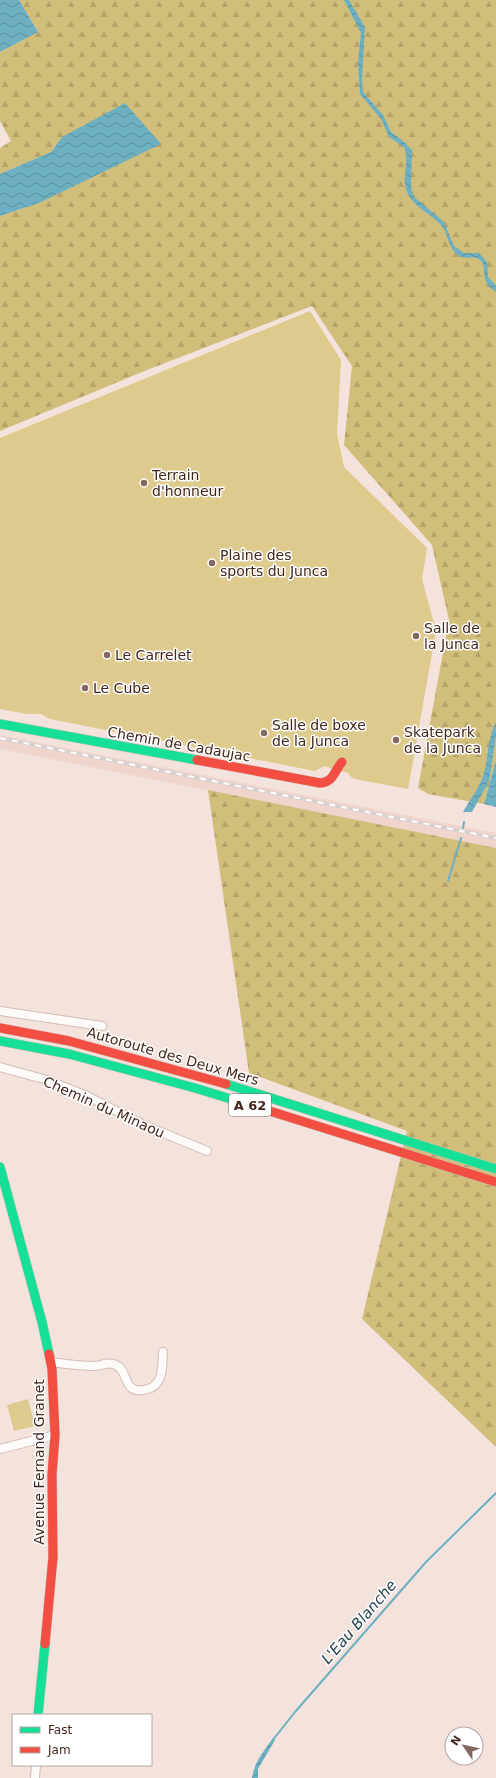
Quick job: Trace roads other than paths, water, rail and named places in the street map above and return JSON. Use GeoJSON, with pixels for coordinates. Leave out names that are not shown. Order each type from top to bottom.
{"type":"FeatureCollection","features":[{"type":"Feature","properties":{"kind":"main road","name":"Chemin de Cadaujac"},"geometry":{"type":"LineString","coordinates":[[0,724],[320,783],[333,779],[337,773],[338,766],[342,762]]}},
{"type":"Feature","properties":{"kind":"main road","name":"Autoroute des Deux Mers"},"geometry":{"type":"LineString","coordinates":[[0,1028],[69,1041],[197,1075],[496,1169]]}},
{"type":"Feature","properties":{"kind":"main road","name":"Autoroute des Deux Mers"},"geometry":{"type":"LineString","coordinates":[[0,1041],[69,1054],[194,1088],[496,1182]]}},
{"type":"Feature","properties":{"kind":"main road","name":"Avenue Fernand Granet"},"geometry":{"type":"LineString","coordinates":[[0,1168],[4,1198],[42,1322],[51,1362],[55,1435],[52,1483],[53,1557],[38,1714]]}},
{"type":"Feature","properties":{"kind":"street"},"geometry":{"type":"LineString","coordinates":[[0,1011],[102,1026]]}},
{"type":"Feature","properties":{"kind":"street","name":"Chemin du Minaou"},"geometry":{"type":"LineString","coordinates":[[0,1067],[47,1080],[88,1096],[144,1125],[207,1151]]}},
{"type":"Feature","properties":{"kind":"street"},"geometry":{"type":"LineString","coordinates":[[51,1362],[96,1366],[111,1363],[118,1366],[122,1370],[127,1383],[132,1389],[138,1391],[155,1386],[160,1382],[163,1352]]}},
{"type":"Feature","properties":{"kind":"street"},"geometry":{"type":"LineString","coordinates":[[0,1448],[55,1435]]}},
{"type":"Feature","properties":{"kind":"street"},"geometry":{"type":"LineString","coordinates":[[35,1778],[36,1766]]}},
{"type":"Feature","properties":{"kind":"water"},"geometry":{"type":"Polygon","coordinates":[[[0,0],[19,0],[38,32],[0,52],[0,0]]]}},
{"type":"Feature","properties":{"kind":"water"},"geometry":{"type":"Polygon","coordinates":[[[344,0],[349,0],[365,27],[362,80],[363,92],[383,115],[391,132],[412,150],[411,186],[413,196],[444,222],[454,246],[464,253],[479,253],[487,262],[488,277],[496,286],[496,292],[490,288],[485,279],[484,268],[481,261],[476,258],[461,257],[454,252],[440,224],[413,202],[407,192],[405,187],[406,153],[404,147],[389,137],[381,119],[360,94],[358,63],[361,33],[344,0]]]}},
{"type":"Feature","properties":{"kind":"water"},"geometry":{"type":"Polygon","coordinates":[[[125,103],[161,144],[39,203],[0,216],[0,174],[51,152],[62,137],[125,103]]]}},
{"type":"Feature","properties":{"kind":"water"},"geometry":{"type":"Polygon","coordinates":[[[496,722],[496,736],[489,781],[472,812],[463,812],[482,778],[486,766],[491,735],[496,722]]]}},
{"type":"Feature","properties":{"kind":"water"},"geometry":{"type":"Polygon","coordinates":[[[496,760],[496,807],[484,804],[496,760]]]}},
{"type":"Feature","properties":{"kind":"water"},"geometry":{"type":"Polygon","coordinates":[[[273,1738],[275,1740],[258,1769],[258,1778],[252,1778],[257,1762],[273,1738]]]}},
{"type":"Feature","properties":{"kind":"waterway","name":"L'Eau Blanche"},"geometry":{"type":"LineString","coordinates":[[463,828],[464,822]]}},
{"type":"Feature","properties":{"kind":"waterway","name":"L'Eau Blanche"},"geometry":{"type":"LineString","coordinates":[[448,881],[461,838]]}},
{"type":"Feature","properties":{"kind":"waterway","name":"L'Eau Blanche"},"geometry":{"type":"LineString","coordinates":[[272,1741],[295,1712],[426,1562],[496,1493]]}},
{"type":"Feature","properties":{"kind":"railway"},"geometry":{"type":"LineString","coordinates":[[0,738],[496,838]]}},
{"type":"Feature","properties":{"kind":"place","name":"Terrain d'honneur"},"geometry":{"type":"Point","coordinates":[144,483]}},
{"type":"Feature","properties":{"kind":"place","name":"Plaine des sports du Junca"},"geometry":{"type":"Point","coordinates":[212,563]}},
{"type":"Feature","properties":{"kind":"place","name":"Salle de la Junca"},"geometry":{"type":"Point","coordinates":[416,636]}},
{"type":"Feature","properties":{"kind":"place","name":"Le Carrelet"},"geometry":{"type":"Point","coordinates":[107,655]}},
{"type":"Feature","properties":{"kind":"place","name":"Le Cube"},"geometry":{"type":"Point","coordinates":[85,688]}},
{"type":"Feature","properties":{"kind":"place","name":"Salle de boxe de la Junca"},"geometry":{"type":"Point","coordinates":[264,733]}},
{"type":"Feature","properties":{"kind":"place","name":"Skatepark de la Junca"},"geometry":{"type":"Point","coordinates":[396,740]}}]}
